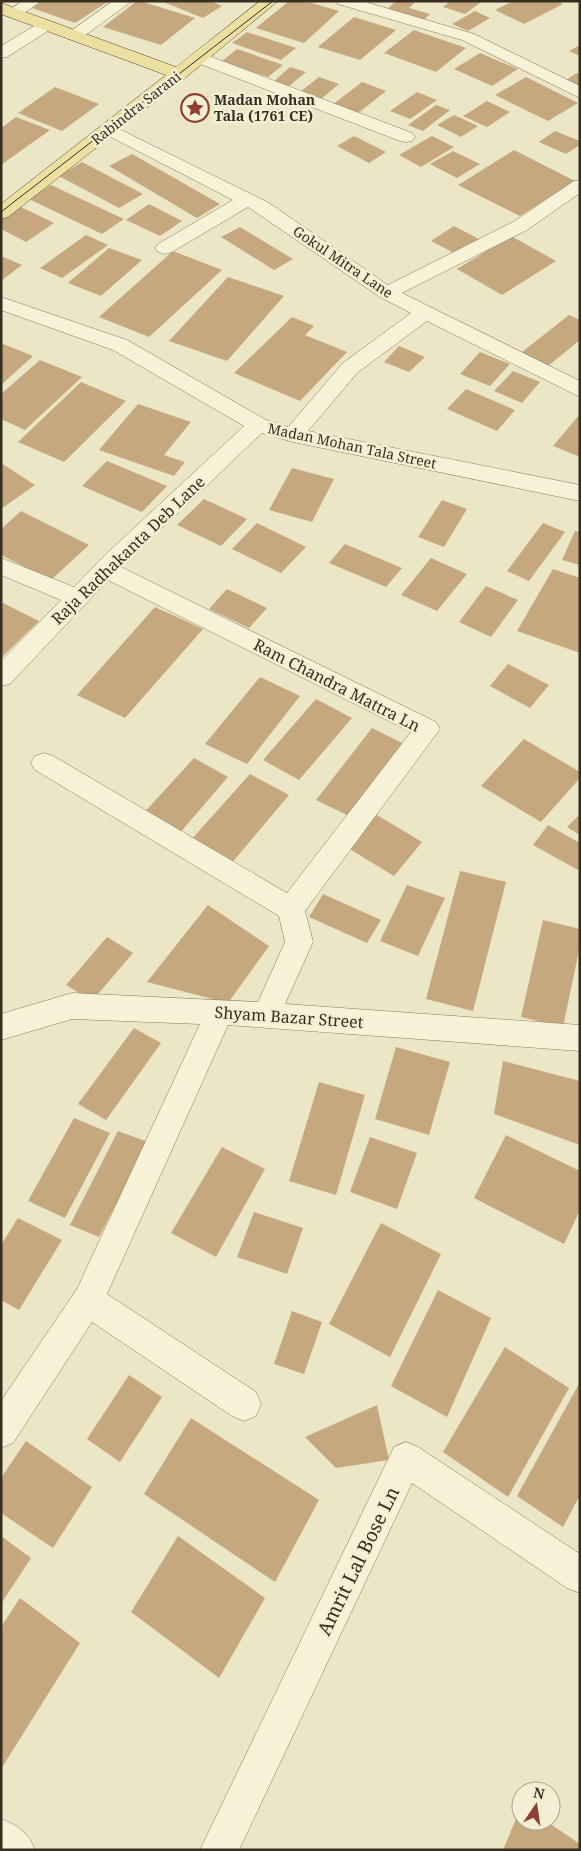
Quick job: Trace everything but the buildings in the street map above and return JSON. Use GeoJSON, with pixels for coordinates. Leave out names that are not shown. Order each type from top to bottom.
{"type":"FeatureCollection","features":[{"type":"Feature","properties":{"kind":"main road","name":"Rabindra Sarani"},"geometry":{"type":"LineString","coordinates":[[1,213],[201,58],[270,1]]}},
{"type":"Feature","properties":{"kind":"main road"},"geometry":{"type":"LineString","coordinates":[[8,10],[45,26],[179,74]]}},
{"type":"Feature","properties":{"kind":"street"},"geometry":{"type":"LineString","coordinates":[[8,10],[33,1]]}},
{"type":"Feature","properties":{"kind":"street"},"geometry":{"type":"LineString","coordinates":[[74,36],[124,1]]}},
{"type":"Feature","properties":{"kind":"street"},"geometry":{"type":"LineString","coordinates":[[344,1],[468,37],[580,93]]}},
{"type":"Feature","properties":{"kind":"street"},"geometry":{"type":"LineString","coordinates":[[1,53],[45,26]]}},
{"type":"Feature","properties":{"kind":"street"},"geometry":{"type":"LineString","coordinates":[[201,58],[406,137]]}},
{"type":"Feature","properties":{"kind":"street","name":"Gokul Mitra Lane"},"geometry":{"type":"LineString","coordinates":[[109,130],[262,207],[387,293],[580,390]]}},
{"type":"Feature","properties":{"kind":"street"},"geometry":{"type":"LineString","coordinates":[[387,293],[520,226],[580,186]]}},
{"type":"Feature","properties":{"kind":"street"},"geometry":{"type":"LineString","coordinates":[[165,248],[246,200]]}},
{"type":"Feature","properties":{"kind":"street","name":"Madan Mohan Tala Street"},"geometry":{"type":"LineString","coordinates":[[6,311],[120,345],[258,425],[293,435],[580,493]]}},
{"type":"Feature","properties":{"kind":"street"},"geometry":{"type":"LineString","coordinates":[[293,435],[350,368],[426,312]]}},
{"type":"Feature","properties":{"kind":"street","name":"Raja Radhakanta Deb Lane"},"geometry":{"type":"LineString","coordinates":[[1,677],[106,569],[258,425]]}},
{"type":"Feature","properties":{"kind":"street"},"geometry":{"type":"LineString","coordinates":[[1,566],[78,598]]}},
{"type":"Feature","properties":{"kind":"street","name":"Ram Chandra Mattra Ln"},"geometry":{"type":"LineString","coordinates":[[106,569],[427,729],[290,908]]}},
{"type":"Feature","properties":{"kind":"street"},"geometry":{"type":"LineString","coordinates":[[44,763],[290,908],[299,942],[266,1015]]}},
{"type":"Feature","properties":{"kind":"street","name":"Shyam Bazar Street"},"geometry":{"type":"LineString","coordinates":[[1,1027],[72,1006],[220,1012],[580,1038]]}},
{"type":"Feature","properties":{"kind":"street"},"geometry":{"type":"LineString","coordinates":[[1,1432],[88,1300],[220,1012]]}},
{"type":"Feature","properties":{"kind":"street"},"geometry":{"type":"LineString","coordinates":[[88,1300],[244,1404]]}},
{"type":"Feature","properties":{"kind":"street","name":"Amrit Lal Bose Ln"},"geometry":{"type":"LineString","coordinates":[[219,1850],[406,1459],[580,1575]]}},
{"type":"Feature","properties":{"kind":"street"},"geometry":{"type":"LineString","coordinates":[[1,1838],[16,1850]]}},
{"type":"Feature","properties":{"kind":"tram line"},"geometry":{"type":"LineString","coordinates":[[1,212],[273,1]]}},
{"type":"Feature","properties":{"kind":"place","name":"Madan Mohan Tala (1761 CE)"},"geometry":{"type":"Point","coordinates":[195,108]}}]}
